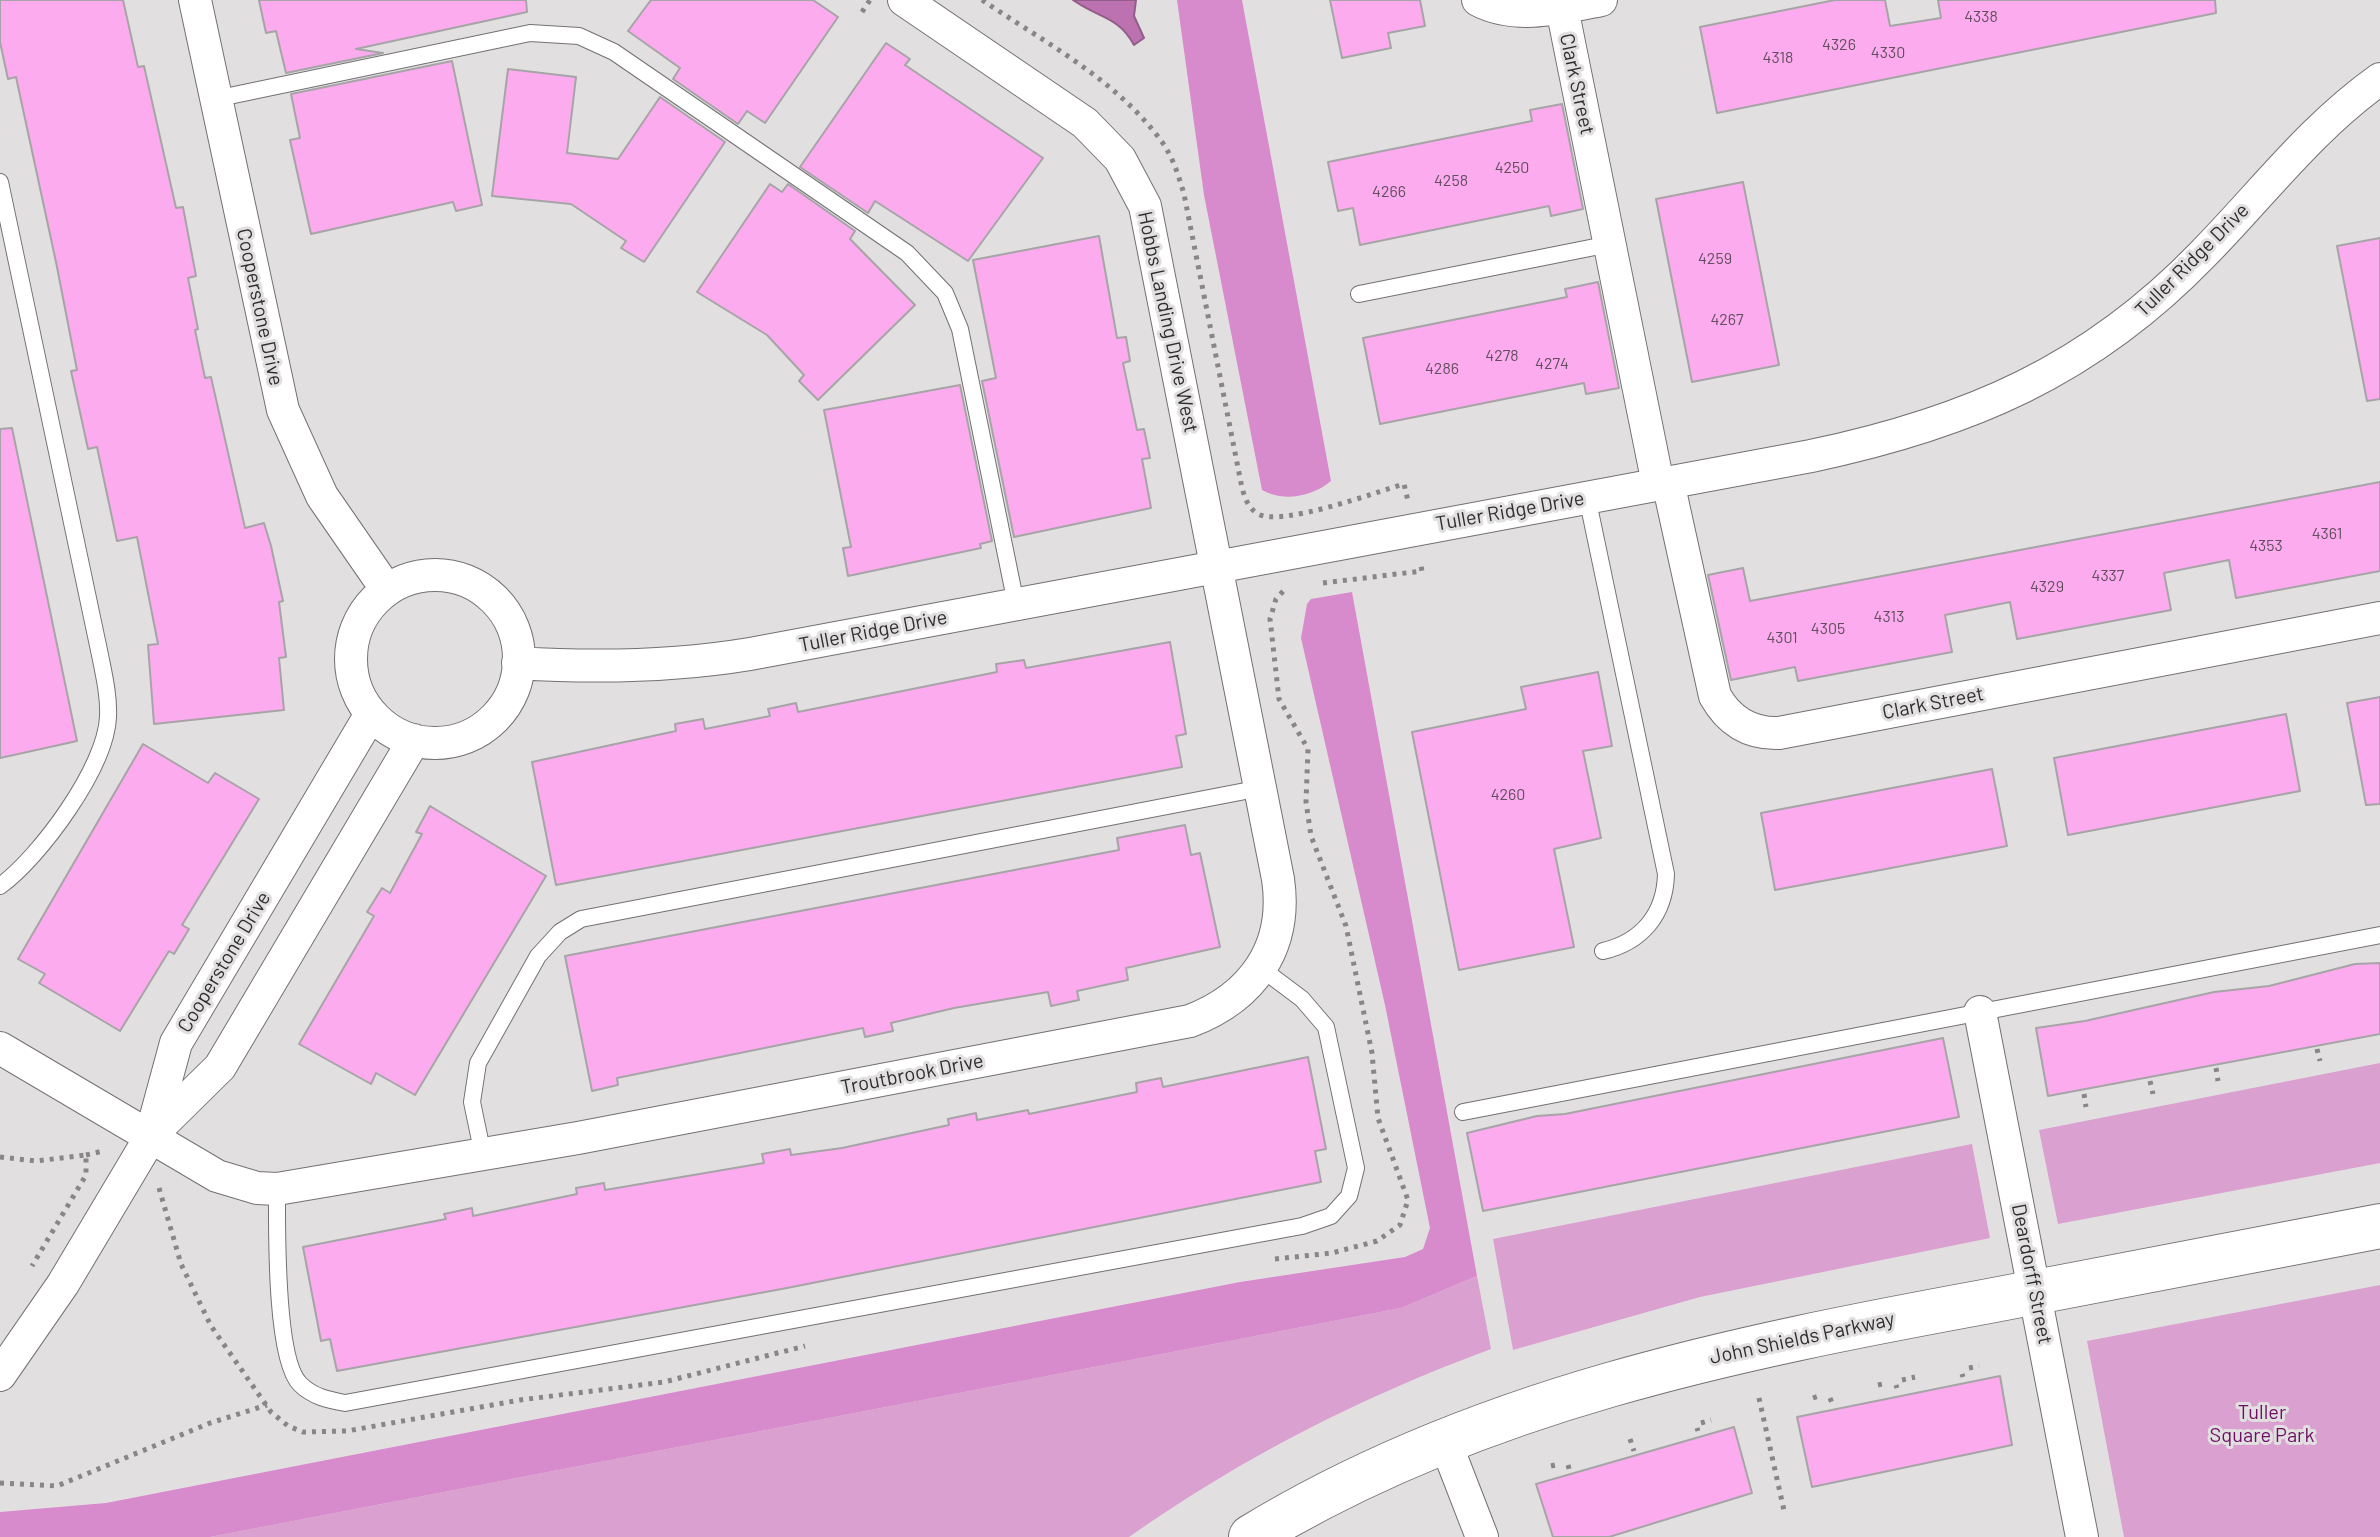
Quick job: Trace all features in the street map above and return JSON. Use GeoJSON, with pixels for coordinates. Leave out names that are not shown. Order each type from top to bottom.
{"type":"FeatureCollection","features":[{"type":"Feature","properties":{"kind":"street","name":"Cooperstone Drive"},"geometry":{"type":"LineString","coordinates":[[195,0],[283,410],[322,496],[387,590]]}},
{"type":"Feature","properties":{"kind":"street","name":"Hobbs Landing Drive West"},"geometry":{"type":"LineString","coordinates":[[904,0],[1085,123],[1110,146],[1130,173],[1145,206],[1155,242],[1218,567]]}},
{"type":"Feature","properties":{"kind":"street","name":"Clark Street"},"geometry":{"type":"LineString","coordinates":[[1478,0],[1523,11],[1562,8],[1663,483],[1715,696],[1732,719],[1759,732],[1779,733],[2380,618]]}},
{"type":"Feature","properties":{"kind":"street"},"geometry":{"type":"LineString","coordinates":[[1562,8],[1601,0]]}},
{"type":"Feature","properties":{"kind":"street","name":"Tuller Ridge Drive"},"geometry":{"type":"LineString","coordinates":[[518,663],[613,668],[702,662],[1895,437],[1980,409],[2045,378],[2102,343],[2152,304],[2219,237],[2305,141],[2380,79]]}},
{"type":"Feature","properties":{"kind":"street","name":"Troutbrook Drive"},"geometry":{"type":"LineString","coordinates":[[0,1048],[217,1176],[257,1188],[277,1189],[483,1155],[1190,1021],[1227,1004],[1262,969],[1276,940],[1281,900],[1218,567]]}},
{"type":"Feature","properties":{"kind":"street"},"geometry":{"type":"LineString","coordinates":[[437,575],[474,585],[505,612],[516,637],[518,663],[508,700],[482,728],[446,742],[414,740],[396,733],[371,714],[355,684],[351,647],[360,621],[387,590],[411,579],[437,575]]}},
{"type":"Feature","properties":{"kind":"street","name":"Cooperstone Drive"},"geometry":{"type":"LineString","coordinates":[[150,1137],[176,1043],[371,714]]}},
{"type":"Feature","properties":{"kind":"street","name":"Cooperstone Drive"},"geometry":{"type":"LineString","coordinates":[[0,1375],[63,1284],[150,1137],[220,1067],[414,740]]}},
{"type":"Feature","properties":{"kind":"street","name":"Deardorff Street"},"geometry":{"type":"LineString","coordinates":[[1980,1012],[2082,1537]]}},
{"type":"Feature","properties":{"kind":"street","name":"John Shields Parkway"},"geometry":{"type":"LineString","coordinates":[[1251,1537],[1351,1482],[1444,1439],[1593,1388],[1800,1337],[2380,1226]]}},
{"type":"Feature","properties":{"kind":"street"},"geometry":{"type":"LineString","coordinates":[[1444,1439],[1482,1537]]}},
{"type":"Feature","properties":{"kind":"lane"},"geometry":{"type":"LineString","coordinates":[[215,99],[530,33],[564,33],[604,45],[907,253],[945,293],[960,329],[1016,604]]}},
{"type":"Feature","properties":{"kind":"lane"},"geometry":{"type":"LineString","coordinates":[[0,182],[100,655],[108,717],[100,751],[71,802],[29,861],[0,886]]}},
{"type":"Feature","properties":{"kind":"lane"},"geometry":{"type":"LineString","coordinates":[[1359,294],[1610,244]]}},
{"type":"Feature","properties":{"kind":"lane"},"geometry":{"type":"LineString","coordinates":[[1587,497],[1666,874],[1663,898],[1653,920],[1636,937],[1603,951]]}},
{"type":"Feature","properties":{"kind":"lane"},"geometry":{"type":"LineString","coordinates":[[483,1155],[472,1102],[478,1063],[538,956],[560,932],[581,919],[1261,788]]}},
{"type":"Feature","properties":{"kind":"lane"},"geometry":{"type":"LineString","coordinates":[[1463,1112],[2380,935]]}},
{"type":"Feature","properties":{"kind":"lane"},"geometry":{"type":"LineString","coordinates":[[277,1189],[286,1355],[299,1383],[321,1399],[345,1403],[1302,1226],[1331,1216],[1349,1196],[1356,1168],[1326,1027],[1302,999],[1262,969]]}},
{"type":"Feature","properties":{"kind":"path"},"geometry":{"type":"LineString","coordinates":[[862,12],[870,0]]}},
{"type":"Feature","properties":{"kind":"path"},"geometry":{"type":"LineString","coordinates":[[982,0],[1109,88],[1159,137],[1176,167],[1242,488],[1251,508],[1261,515],[1281,516],[1404,484],[1422,571],[1314,583]]}},
{"type":"Feature","properties":{"kind":"path"},"geometry":{"type":"LineString","coordinates":[[1262,1260],[1332,1253],[1371,1244],[1400,1225],[1408,1200],[1378,1118],[1372,1053],[1346,926],[1311,836],[1306,802],[1308,749],[1279,699],[1270,619],[1279,594],[1296,584]]}},
{"type":"Feature","properties":{"kind":"path"},"geometry":{"type":"LineString","coordinates":[[2317,1049],[2320,1061]]}},
{"type":"Feature","properties":{"kind":"path"},"geometry":{"type":"LineString","coordinates":[[2216,1068],[2218,1081]]}},
{"type":"Feature","properties":{"kind":"path"},"geometry":{"type":"LineString","coordinates":[[2150,1081],[2153,1094]]}},
{"type":"Feature","properties":{"kind":"path"},"geometry":{"type":"LineString","coordinates":[[2084,1094],[2086,1107]]}},
{"type":"Feature","properties":{"kind":"path"},"geometry":{"type":"LineString","coordinates":[[0,1157],[36,1161],[103,1151]]}},
{"type":"Feature","properties":{"kind":"path"},"geometry":{"type":"LineString","coordinates":[[26,1277],[86,1175],[86,1155]]}},
{"type":"Feature","properties":{"kind":"path"},"geometry":{"type":"LineString","coordinates":[[162,1198],[181,1264],[202,1310],[267,1405],[282,1422],[296,1430],[334,1432],[520,1400],[664,1382],[813,1345]]}},
{"type":"Feature","properties":{"kind":"path"},"geometry":{"type":"LineString","coordinates":[[1969,1368],[1979,1366]]}},
{"type":"Feature","properties":{"kind":"path"},"geometry":{"type":"LineString","coordinates":[[1902,1380],[1915,1377]]}},
{"type":"Feature","properties":{"kind":"path"},"geometry":{"type":"LineString","coordinates":[[1878,1385],[1887,1383]]}},
{"type":"Feature","properties":{"kind":"path"},"geometry":{"type":"LineString","coordinates":[[1813,1398],[1822,1395]]}},
{"type":"Feature","properties":{"kind":"path"},"geometry":{"type":"LineString","coordinates":[[1759,1398],[1785,1515]]}},
{"type":"Feature","properties":{"kind":"path"},"geometry":{"type":"LineString","coordinates":[[0,1483],[57,1486],[210,1423],[267,1405]]}},
{"type":"Feature","properties":{"kind":"path"},"geometry":{"type":"LineString","coordinates":[[1699,1427],[1711,1420]]}},
{"type":"Feature","properties":{"kind":"path"},"geometry":{"type":"LineString","coordinates":[[1630,1439],[1634,1451]]}},
{"type":"Feature","properties":{"kind":"path"},"geometry":{"type":"LineString","coordinates":[[1551,1466],[1559,1464]]}},
{"type":"Feature","properties":{"kind":"green space"},"geometry":{"type":"Polygon","coordinates":[[[2380,1063],[2380,1163],[2058,1224],[2039,1130],[2380,1063]]]}},
{"type":"Feature","properties":{"kind":"green space"},"geometry":{"type":"Polygon","coordinates":[[[1972,1144],[1990,1238],[1700,1297],[1513,1350],[1493,1239],[1972,1144]]]}},
{"type":"Feature","properties":{"kind":"green space"},"geometry":{"type":"Polygon","coordinates":[[[1477,1276],[1491,1349],[1396,1387],[1304,1431],[1215,1481],[1129,1537],[210,1537],[1401,1308],[1477,1276]]]}},
{"type":"Feature","properties":{"kind":"green space","name":"Tuller Square Park"},"geometry":{"type":"Polygon","coordinates":[[[2380,1285],[2380,1537],[2124,1537],[2087,1341],[2380,1285]]]}},
{"type":"Feature","properties":{"kind":"shaded area"},"geometry":{"type":"Polygon","coordinates":[[[1073,0],[1136,0],[1134,16],[1144,38],[1134,45],[1122,28],[1073,0]]]}},
{"type":"Feature","properties":{"kind":"shaded area"},"geometry":{"type":"Polygon","coordinates":[[[1177,0],[1242,0],[1331,481],[1306,494],[1288,497],[1262,490],[1204,195],[1177,0]]]}},
{"type":"Feature","properties":{"kind":"shaded area"},"geometry":{"type":"Polygon","coordinates":[[[1352,592],[1477,1276],[1401,1308],[210,1537],[0,1537],[0,1512],[106,1503],[1240,1282],[1405,1257],[1423,1249],[1430,1228],[1385,1005],[1301,638],[1307,604],[1311,599],[1352,592]]]}},
{"type":"Feature","properties":{"kind":"building"},"geometry":{"type":"Polygon","coordinates":[[[0,0],[123,0],[138,67],[144,66],[176,208],[183,207],[196,276],[188,278],[198,329],[195,330],[205,378],[211,377],[245,528],[264,523],[271,546],[283,601],[279,602],[286,657],[279,658],[284,710],[154,724],[148,645],[158,644],[137,537],[117,541],[97,447],[88,449],[71,371],[77,370],[16,77],[8,79],[0,42],[0,0]]]}},
{"type":"Feature","properties":{"kind":"building"},"geometry":{"type":"Polygon","coordinates":[[[259,0],[526,0],[527,12],[356,49],[383,53],[286,73],[276,31],[266,33],[259,0]]]}},
{"type":"Feature","properties":{"kind":"building"},"geometry":{"type":"Polygon","coordinates":[[[651,0],[813,0],[838,17],[765,123],[747,111],[738,124],[673,79],[680,68],[628,31],[651,0]]]}},
{"type":"Feature","properties":{"kind":"building"},"geometry":{"type":"Polygon","coordinates":[[[1330,0],[1420,0],[1425,26],[1388,33],[1391,48],[1342,58],[1330,0]]]}},
{"type":"Feature","properties":{"kind":"building"},"geometry":{"type":"Polygon","coordinates":[[[1835,0],[1885,0],[1890,26],[1941,18],[1938,0],[2215,0],[2216,13],[1717,113],[1700,27],[1835,0]]]}},
{"type":"Feature","properties":{"kind":"building"},"geometry":{"type":"Polygon","coordinates":[[[886,43],[910,59],[905,65],[1043,158],[968,261],[875,201],[868,213],[800,167],[886,43]]]}},
{"type":"Feature","properties":{"kind":"building"},"geometry":{"type":"Polygon","coordinates":[[[452,61],[482,205],[456,211],[453,202],[311,234],[290,140],[300,138],[291,94],[452,61]]]}},
{"type":"Feature","properties":{"kind":"building"},"geometry":{"type":"Polygon","coordinates":[[[508,69],[576,77],[567,153],[618,159],[660,97],[725,142],[644,262],[621,248],[626,241],[571,204],[492,196],[508,69]]]}},
{"type":"Feature","properties":{"kind":"building"},"geometry":{"type":"Polygon","coordinates":[[[1562,104],[1583,209],[1551,216],[1549,206],[1360,245],[1353,208],[1338,211],[1328,162],[1532,121],[1530,110],[1562,104]]]}},
{"type":"Feature","properties":{"kind":"building"},"geometry":{"type":"Polygon","coordinates":[[[1743,182],[1779,365],[1692,382],[1656,199],[1743,182]]]}},
{"type":"Feature","properties":{"kind":"building"},"geometry":{"type":"Polygon","coordinates":[[[770,184],[782,192],[788,184],[855,231],[850,239],[915,305],[818,400],[799,381],[804,375],[767,335],[697,292],[770,184]]]}},
{"type":"Feature","properties":{"kind":"building"},"geometry":{"type":"Polygon","coordinates":[[[1099,236],[1117,338],[1126,337],[1130,361],[1123,363],[1137,430],[1144,429],[1150,458],[1142,459],[1151,508],[1014,537],[982,381],[996,378],[973,260],[1099,236]]]}},
{"type":"Feature","properties":{"kind":"building"},"geometry":{"type":"Polygon","coordinates":[[[2380,238],[2380,399],[2367,401],[2337,246],[2380,238]]]}},
{"type":"Feature","properties":{"kind":"building"},"geometry":{"type":"Polygon","coordinates":[[[1598,282],[1619,388],[1586,394],[1584,383],[1380,424],[1363,338],[1567,297],[1565,289],[1598,282]]]}},
{"type":"Feature","properties":{"kind":"building"},"geometry":{"type":"Polygon","coordinates":[[[960,385],[992,541],[980,544],[981,548],[848,576],[843,548],[851,547],[824,410],[960,385]]]}},
{"type":"Feature","properties":{"kind":"building"},"geometry":{"type":"Polygon","coordinates":[[[12,428],[77,741],[0,758],[0,429],[12,428]]]}},
{"type":"Feature","properties":{"kind":"building"},"geometry":{"type":"Polygon","coordinates":[[[2380,482],[2380,571],[2236,598],[2229,560],[2164,573],[2171,610],[2017,639],[2010,602],[1945,615],[1952,652],[1798,681],[1795,667],[1731,680],[1708,575],[1743,568],[1750,601],[2380,482]]]}},
{"type":"Feature","properties":{"kind":"building"},"geometry":{"type":"Polygon","coordinates":[[[1170,642],[1186,734],[1176,736],[1182,767],[556,885],[532,762],[676,731],[675,724],[703,719],[705,729],[770,716],[768,709],[796,703],[798,712],[997,672],[996,664],[1024,660],[1026,668],[1170,642]]]}},
{"type":"Feature","properties":{"kind":"building"},"geometry":{"type":"Polygon","coordinates":[[[1598,672],[1612,746],[1583,751],[1601,838],[1554,849],[1574,947],[1459,970],[1412,732],[1526,709],[1521,687],[1598,672]]]}},
{"type":"Feature","properties":{"kind":"building"},"geometry":{"type":"Polygon","coordinates":[[[2380,697],[2380,804],[2366,805],[2347,703],[2380,697]]]}},
{"type":"Feature","properties":{"kind":"building"},"geometry":{"type":"Polygon","coordinates":[[[2286,714],[2300,791],[2068,835],[2054,758],[2286,714]]]}},
{"type":"Feature","properties":{"kind":"building"},"geometry":{"type":"Polygon","coordinates":[[[143,744],[208,783],[215,773],[259,799],[182,925],[189,929],[174,954],[169,951],[120,1031],[39,983],[45,974],[18,959],[143,744]]]}},
{"type":"Feature","properties":{"kind":"building"},"geometry":{"type":"Polygon","coordinates":[[[1992,769],[2007,846],[1775,890],[1761,813],[1992,769]]]}},
{"type":"Feature","properties":{"kind":"building"},"geometry":{"type":"Polygon","coordinates":[[[430,806],[546,876],[415,1095],[376,1073],[371,1084],[299,1044],[374,916],[367,912],[382,888],[390,893],[422,834],[416,832],[430,806]]]}},
{"type":"Feature","properties":{"kind":"building"},"geometry":{"type":"Polygon","coordinates":[[[1185,825],[1191,855],[1200,853],[1220,947],[1126,968],[1128,980],[1077,991],[1079,1000],[1051,1006],[1048,992],[954,1008],[891,1023],[893,1031],[865,1037],[863,1028],[617,1078],[618,1085],[592,1091],[565,956],[1119,850],[1117,838],[1185,825]]]}},
{"type":"Feature","properties":{"kind":"building"},"geometry":{"type":"Polygon","coordinates":[[[2380,963],[2380,1034],[2048,1096],[2036,1028],[2085,1021],[2214,992],[2269,986],[2355,964],[2380,963]]]}},
{"type":"Feature","properties":{"kind":"building"},"geometry":{"type":"Polygon","coordinates":[[[1943,1038],[1959,1117],[1483,1211],[1467,1133],[1537,1116],[1565,1114],[1943,1038]]]}},
{"type":"Feature","properties":{"kind":"building"},"geometry":{"type":"Polygon","coordinates":[[[1308,1057],[1326,1149],[1315,1151],[1321,1182],[787,1288],[337,1371],[330,1339],[321,1341],[303,1247],[446,1219],[444,1214],[472,1208],[473,1216],[577,1194],[576,1188],[604,1183],[605,1190],[764,1163],[762,1154],[790,1149],[791,1155],[842,1148],[949,1125],[948,1119],[976,1113],[977,1120],[1028,1110],[1029,1114],[1137,1092],[1136,1083],[1161,1078],[1163,1087],[1308,1057]]]}},
{"type":"Feature","properties":{"kind":"building"},"geometry":{"type":"Polygon","coordinates":[[[2000,1376],[2012,1445],[1812,1487],[1797,1417],[2000,1376]]]}},
{"type":"Feature","properties":{"kind":"building"},"geometry":{"type":"Polygon","coordinates":[[[1734,1427],[1752,1493],[1609,1537],[1553,1537],[1536,1484],[1734,1427]]]}}]}
